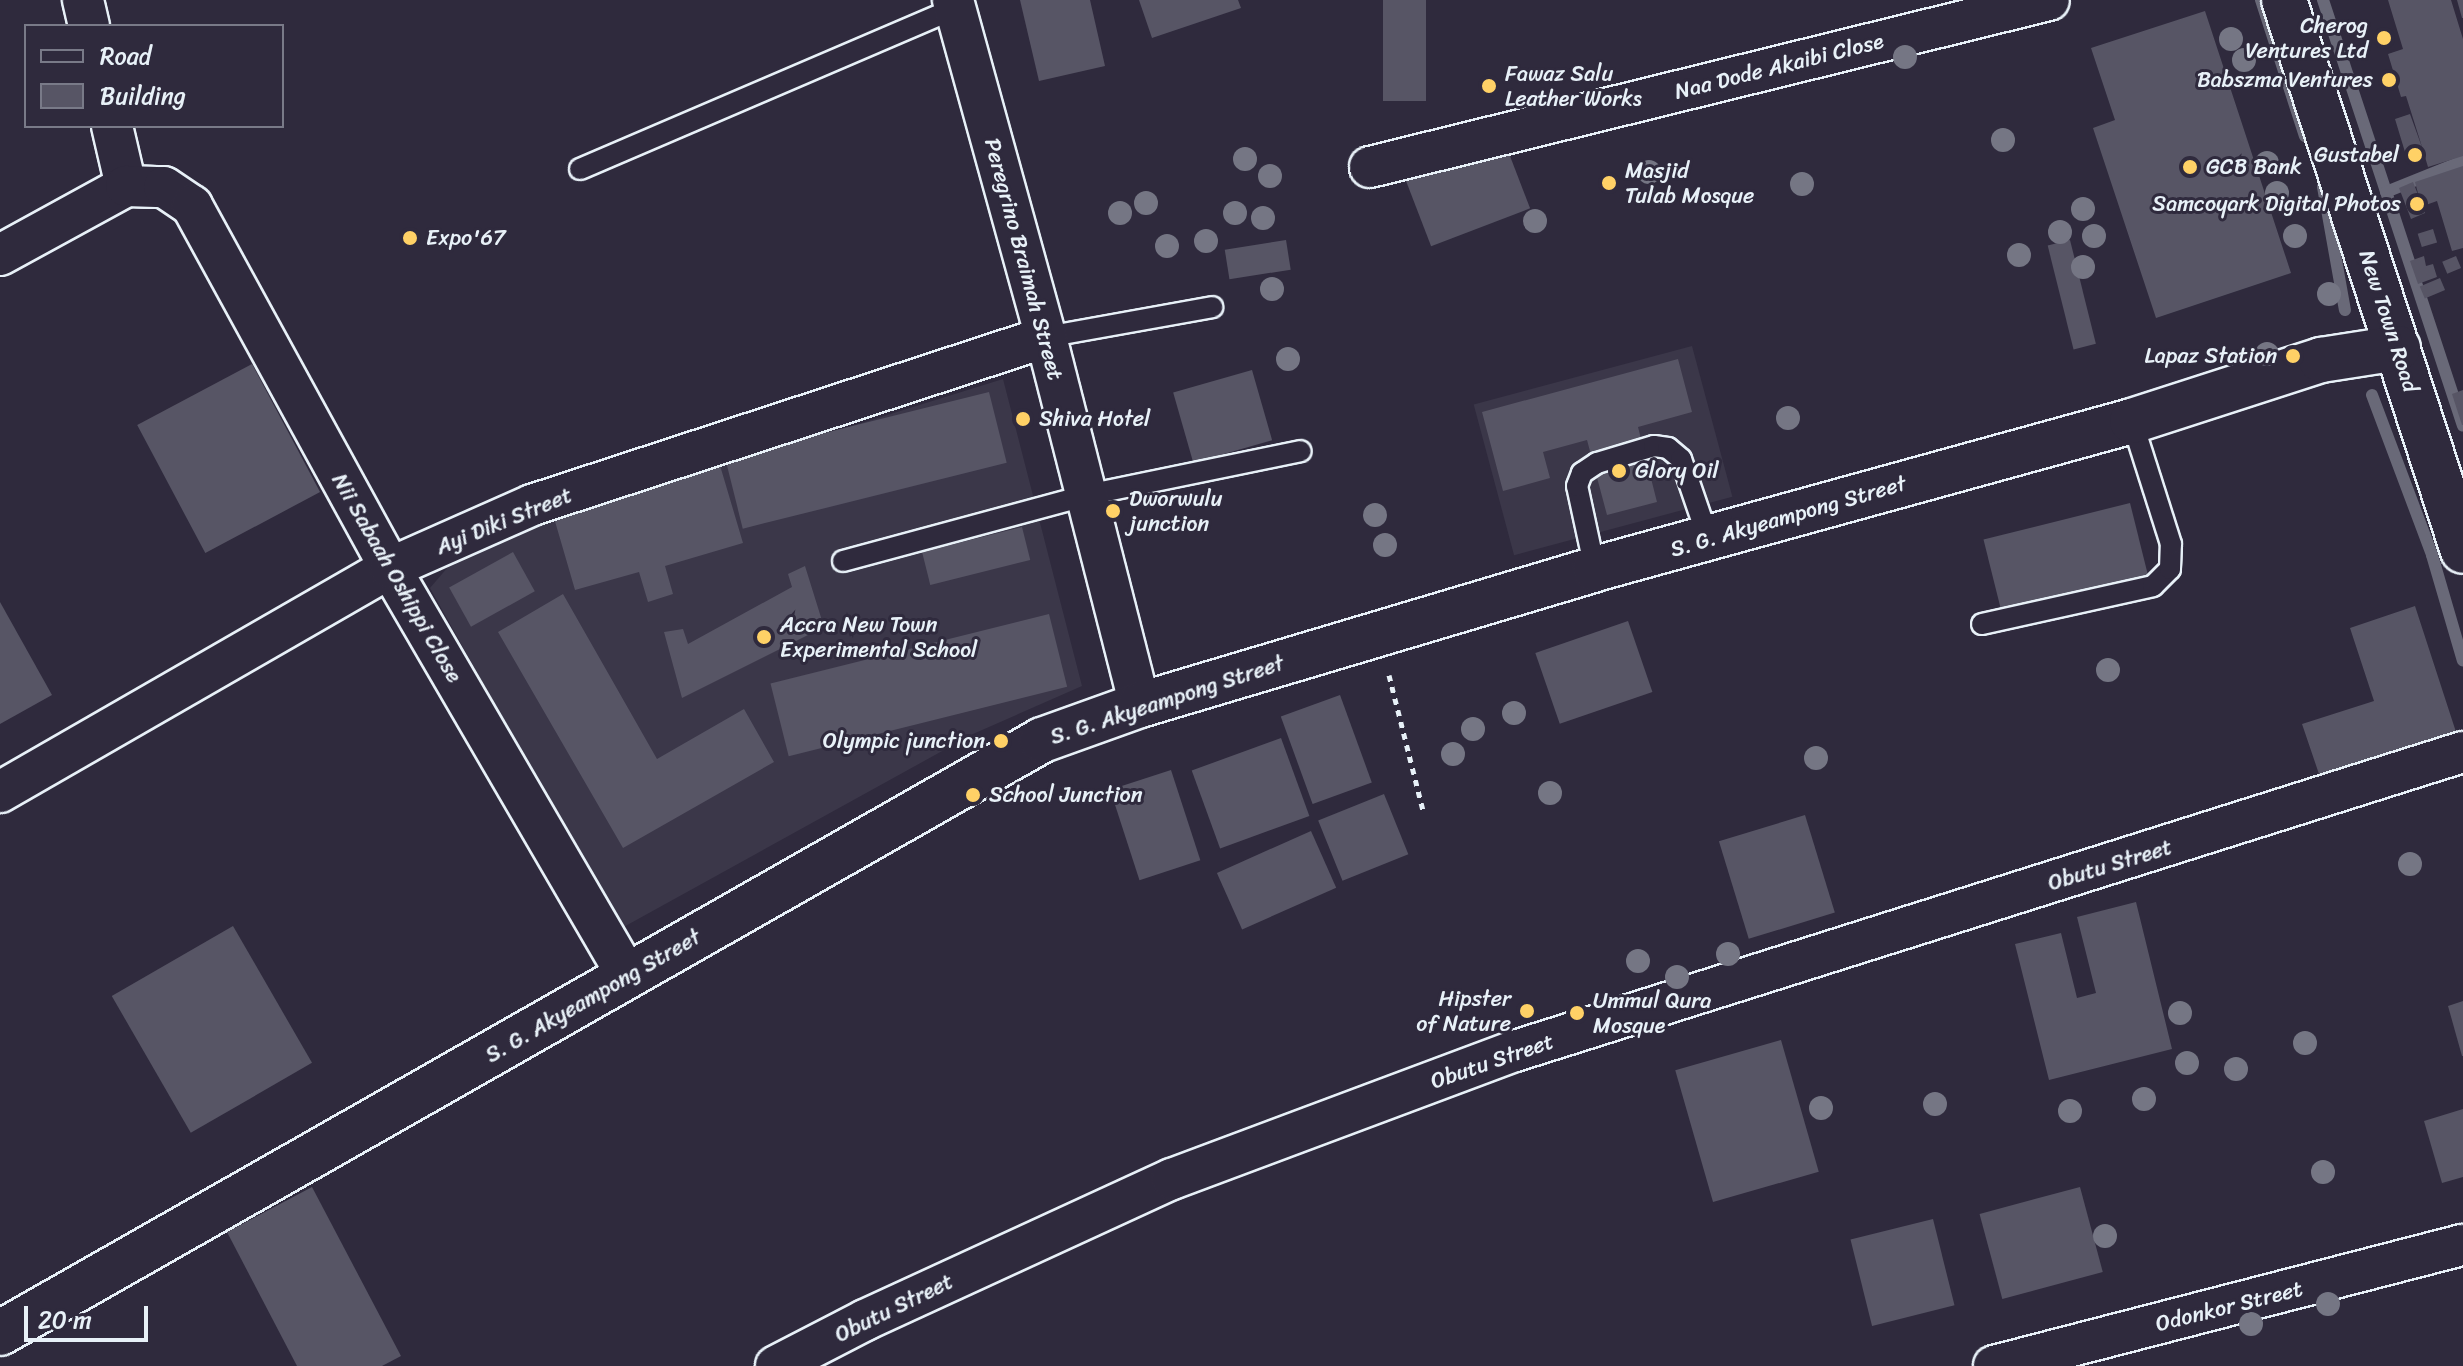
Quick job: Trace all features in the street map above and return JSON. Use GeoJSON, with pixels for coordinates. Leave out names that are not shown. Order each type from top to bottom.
{"type":"FeatureCollection","features":[{"type":"Feature","properties":{"kind":"street"},"geometry":{"type":"LineString","coordinates":[[83,0],[89,24]]}},
{"type":"Feature","properties":{"kind":"street","name":"Naa Dode Akaibi Close"},"geometry":{"type":"LineString","coordinates":[[1370,167],[2049,0]]}},
{"type":"Feature","properties":{"kind":"street","name":"New Town Road"},"geometry":{"type":"LineString","coordinates":[[2284,0],[2463,551]]}},
{"type":"Feature","properties":{"kind":"street","name":"Peregrino Braimah Street"},"geometry":{"type":"LineString","coordinates":[[954,4],[1046,337],[1140,705]]}},
{"type":"Feature","properties":{"kind":"street"},"geometry":{"type":"LineString","coordinates":[[0,255],[145,186],[113,128]]}},
{"type":"Feature","properties":{"kind":"street","name":"Nii Sabaah Oshippi Close"},"geometry":{"type":"LineString","coordinates":[[145,186],[192,206],[390,568],[627,975]]}},
{"type":"Feature","properties":{"kind":"street","name":"Ayi Diki Street"},"geometry":{"type":"LineString","coordinates":[[0,792],[390,568],[532,505],[1046,337]]}},
{"type":"Feature","properties":{"kind":"street","name":"S. G. Akyeampong Street"},"geometry":{"type":"LineString","coordinates":[[0,1333],[1042,740],[1140,705],[1595,569],[2132,421],[2321,360],[2398,348]]}},
{"type":"Feature","properties":{"kind":"street","name":"Obutu Street"},"geometry":{"type":"LineString","coordinates":[[776,1366],[865,1320],[1172,1179],[1515,1051],[2463,752]]}},
{"type":"Feature","properties":{"kind":"street","name":"Odonkor Street"},"geometry":{"type":"LineString","coordinates":[[1994,1366],[2463,1245]]}},
{"type":"Feature","properties":{"kind":"lane"},"geometry":{"type":"LineString","coordinates":[[580,169],[954,4]]}},
{"type":"Feature","properties":{"kind":"lane"},"geometry":{"type":"LineString","coordinates":[[1046,337],[1212,307]]}},
{"type":"Feature","properties":{"kind":"lane"},"geometry":{"type":"LineString","coordinates":[[1982,624],[2153,586],[2170,569],[2171,544],[2132,421]]}},
{"type":"Feature","properties":{"kind":"lane"},"geometry":{"type":"LineString","coordinates":[[1595,569],[1577,486],[1582,473],[1597,463],[1654,446],[1668,448],[1681,459],[1708,538]]}},
{"type":"Feature","properties":{"kind":"lane"},"geometry":{"type":"LineString","coordinates":[[843,561],[1087,495],[1301,451]]}},
{"type":"Feature","properties":{"kind":"path"},"geometry":{"type":"LineString","coordinates":[[1378,634],[1424,814]]}},
{"type":"Feature","properties":{"kind":"shaded area"},"geometry":{"type":"Polygon","coordinates":[[[1692,346],[1732,497],[1514,555],[1474,404],[1692,346]]]}},
{"type":"Feature","properties":{"kind":"shaded area","name":"Accra New Town Experimental School"},"geometry":{"type":"Polygon","coordinates":[[[1003,379],[1082,686],[973,734],[620,929],[430,588],[466,546],[1003,379]]]}},
{"type":"Feature","properties":{"kind":"building"},"geometry":{"type":"Polygon","coordinates":[[[1020,0],[1090,0],[1105,66],[1039,81],[1020,0]]]}},
{"type":"Feature","properties":{"kind":"building"},"geometry":{"type":"Polygon","coordinates":[[[1139,0],[1238,0],[1241,8],[1152,38],[1139,0]]]}},
{"type":"Feature","properties":{"kind":"building"},"geometry":{"type":"Polygon","coordinates":[[[1383,0],[1426,0],[1426,101],[1383,101],[1383,0]]]}},
{"type":"Feature","properties":{"kind":"building"},"geometry":{"type":"Polygon","coordinates":[[[2388,0],[2451,0],[2463,39],[2463,156],[2428,167],[2425,157],[2408,162],[2395,119],[2410,114],[2423,150],[2406,96],[2401,97],[2388,54],[2403,49],[2388,0]]]}},
{"type":"Feature","properties":{"kind":"building"},"geometry":{"type":"Polygon","coordinates":[[[2457,0],[2463,0],[2463,18],[2462,18],[2457,0]]]}},
{"type":"Feature","properties":{"kind":"building"},"geometry":{"type":"Polygon","coordinates":[[[2205,11],[2291,273],[2156,318],[2093,128],[2115,120],[2091,48],[2205,11]]]}},
{"type":"Feature","properties":{"kind":"building"},"geometry":{"type":"Polygon","coordinates":[[[1505,143],[1530,208],[1431,246],[1406,181],[1505,143]]]}},
{"type":"Feature","properties":{"kind":"building"},"geometry":{"type":"Polygon","coordinates":[[[2463,166],[2463,248],[2452,251],[2437,201],[2423,206],[2425,213],[2411,219],[2399,188],[2413,182],[2419,197],[2415,182],[2463,166]]]}},
{"type":"Feature","properties":{"kind":"building"},"geometry":{"type":"Polygon","coordinates":[[[2433,229],[2437,242],[2422,247],[2418,234],[2433,229]]]}},
{"type":"Feature","properties":{"kind":"building"},"geometry":{"type":"Polygon","coordinates":[[[1286,240],[1291,270],[1229,279],[1225,250],[1286,240]]]}},
{"type":"Feature","properties":{"kind":"building"},"geometry":{"type":"Polygon","coordinates":[[[2070,240],[2096,344],[2074,349],[2048,246],[2070,240]]]}},
{"type":"Feature","properties":{"kind":"building"},"geometry":{"type":"Polygon","coordinates":[[[2424,256],[2426,266],[2433,264],[2437,277],[2418,284],[2410,261],[2424,256]]]}},
{"type":"Feature","properties":{"kind":"building"},"geometry":{"type":"Polygon","coordinates":[[[2456,256],[2461,268],[2447,274],[2442,262],[2456,256]]]}},
{"type":"Feature","properties":{"kind":"building"},"geometry":{"type":"Polygon","coordinates":[[[2440,278],[2445,290],[2425,299],[2420,287],[2440,278]]]}},
{"type":"Feature","properties":{"kind":"building"},"geometry":{"type":"Polygon","coordinates":[[[1678,359],[1692,412],[1638,427],[1657,502],[1607,515],[1587,440],[1543,452],[1550,478],[1503,491],[1482,412],[1678,359]]]}},
{"type":"Feature","properties":{"kind":"building"},"geometry":{"type":"Polygon","coordinates":[[[252,364],[320,492],[205,553],[137,425],[252,364]]]}},
{"type":"Feature","properties":{"kind":"building"},"geometry":{"type":"Polygon","coordinates":[[[1252,370],[1272,440],[1193,463],[1173,393],[1252,370]]]}},
{"type":"Feature","properties":{"kind":"building"},"geometry":{"type":"Polygon","coordinates":[[[2463,390],[2463,425],[2462,425],[2452,394],[2463,390]]]}},
{"type":"Feature","properties":{"kind":"building"},"geometry":{"type":"Polygon","coordinates":[[[989,392],[1007,463],[743,529],[725,458],[989,392]]]}},
{"type":"Feature","properties":{"kind":"building"},"geometry":{"type":"Polygon","coordinates":[[[719,462],[743,543],[665,566],[673,594],[648,602],[639,572],[575,590],[552,511],[719,462]]]}},
{"type":"Feature","properties":{"kind":"building"},"geometry":{"type":"Polygon","coordinates":[[[2130,503],[2148,577],[2002,613],[1983,540],[2130,503]]]}},
{"type":"Feature","properties":{"kind":"building"},"geometry":{"type":"Polygon","coordinates":[[[1022,527],[1030,560],[930,585],[922,552],[1022,527]]]}},
{"type":"Feature","properties":{"kind":"building"},"geometry":{"type":"Polygon","coordinates":[[[513,552],[535,591],[471,627],[449,587],[513,552]]]}},
{"type":"Feature","properties":{"kind":"building"},"geometry":{"type":"Polygon","coordinates":[[[805,566],[824,627],[682,698],[664,632],[683,629],[688,644],[792,587],[788,574],[805,566]]]}},
{"type":"Feature","properties":{"kind":"building"},"geometry":{"type":"Polygon","coordinates":[[[563,594],[657,759],[744,709],[774,762],[623,848],[498,632],[563,594]]]}},
{"type":"Feature","properties":{"kind":"building"},"geometry":{"type":"Polygon","coordinates":[[[0,602],[52,695],[0,724],[0,602]]]}},
{"type":"Feature","properties":{"kind":"building"},"geometry":{"type":"Polygon","coordinates":[[[2415,606],[2456,732],[2320,777],[2302,724],[2374,701],[2350,628],[2415,606]]]}},
{"type":"Feature","properties":{"kind":"building"},"geometry":{"type":"Polygon","coordinates":[[[1049,614],[1067,687],[789,756],[771,683],[1049,614]]]}},
{"type":"Feature","properties":{"kind":"building"},"geometry":{"type":"Polygon","coordinates":[[[1628,621],[1652,692],[1560,724],[1535,653],[1628,621]]]}},
{"type":"Feature","properties":{"kind":"building"},"geometry":{"type":"Polygon","coordinates":[[[1340,695],[1372,782],[1313,804],[1281,717],[1340,695]]]}},
{"type":"Feature","properties":{"kind":"building"},"geometry":{"type":"Polygon","coordinates":[[[1281,738],[1309,816],[1220,848],[1192,770],[1281,738]]]}},
{"type":"Feature","properties":{"kind":"building"},"geometry":{"type":"Polygon","coordinates":[[[1171,770],[1200,860],[1139,880],[1110,790],[1171,770]]]}},
{"type":"Feature","properties":{"kind":"building"},"geometry":{"type":"Polygon","coordinates":[[[1384,794],[1408,854],[1343,881],[1318,821],[1384,794]]]}},
{"type":"Feature","properties":{"kind":"building"},"geometry":{"type":"Polygon","coordinates":[[[1805,815],[1835,913],[1749,939],[1719,841],[1805,815]]]}},
{"type":"Feature","properties":{"kind":"building"},"geometry":{"type":"Polygon","coordinates":[[[1311,831],[1336,888],[1242,930],[1217,873],[1311,831]]]}},
{"type":"Feature","properties":{"kind":"building"},"geometry":{"type":"Polygon","coordinates":[[[2136,902],[2172,1049],[2049,1080],[2015,944],[2061,933],[2077,998],[2096,993],[2077,917],[2136,902]]]}},
{"type":"Feature","properties":{"kind":"building"},"geometry":{"type":"Polygon","coordinates":[[[233,926],[312,1063],[191,1133],[112,996],[233,926]]]}},
{"type":"Feature","properties":{"kind":"building"},"geometry":{"type":"Polygon","coordinates":[[[2463,1001],[2463,1056],[2462,1056],[2448,1006],[2463,1001]]]}},
{"type":"Feature","properties":{"kind":"building"},"geometry":{"type":"Polygon","coordinates":[[[1781,1040],[1819,1172],[1713,1202],[1675,1070],[1781,1040]]]}},
{"type":"Feature","properties":{"kind":"building"},"geometry":{"type":"Polygon","coordinates":[[[2463,1109],[2463,1177],[2442,1183],[2424,1121],[2463,1109]]]}},
{"type":"Feature","properties":{"kind":"building"},"geometry":{"type":"Polygon","coordinates":[[[312,1187],[401,1356],[382,1366],[297,1366],[227,1232],[312,1187]]]}},
{"type":"Feature","properties":{"kind":"building"},"geometry":{"type":"Polygon","coordinates":[[[2080,1187],[2103,1272],[2002,1299],[1980,1214],[2080,1187]]]}},
{"type":"Feature","properties":{"kind":"building"},"geometry":{"type":"Polygon","coordinates":[[[1933,1219],[1955,1305],[1872,1326],[1851,1240],[1933,1219]]]}},
{"type":"Feature","properties":{"kind":"waterway"},"geometry":{"type":"LineString","coordinates":[[2261,0],[2305,136]]}},
{"type":"Feature","properties":{"kind":"waterway"},"geometry":{"type":"LineString","coordinates":[[2323,0],[2463,426]]}},
{"type":"Feature","properties":{"kind":"waterway"},"geometry":{"type":"LineString","coordinates":[[2386,192],[2463,161]]}},
{"type":"Feature","properties":{"kind":"waterway"},"geometry":{"type":"LineString","coordinates":[[2323,187],[2345,310]]}},
{"type":"Feature","properties":{"kind":"waterway"},"geometry":{"type":"LineString","coordinates":[[2372,395],[2432,555],[2463,661]]}},
{"type":"Feature","properties":{"kind":"place","name":"Cherog Ventures Ltd"},"geometry":{"type":"Point","coordinates":[2384,38]}},
{"type":"Feature","properties":{"kind":"place","name":"Babszma Ventures"},"geometry":{"type":"Point","coordinates":[2389,80]}},
{"type":"Feature","properties":{"kind":"place","name":"Fawaz Salu Leather Works"},"geometry":{"type":"Point","coordinates":[1489,86]}},
{"type":"Feature","properties":{"kind":"place","name":"Gustabel"},"geometry":{"type":"Point","coordinates":[2415,155]}},
{"type":"Feature","properties":{"kind":"place","name":"GCB Bank"},"geometry":{"type":"Point","coordinates":[2190,167]}},
{"type":"Feature","properties":{"kind":"place","name":"Masjid Tulab Mosque"},"geometry":{"type":"Point","coordinates":[1609,183]}},
{"type":"Feature","properties":{"kind":"place","name":"Samcoyark Digital Photos"},"geometry":{"type":"Point","coordinates":[2417,204]}},
{"type":"Feature","properties":{"kind":"place","name":"Expo'67"},"geometry":{"type":"Point","coordinates":[410,238]}},
{"type":"Feature","properties":{"kind":"place","name":"Lapaz Station"},"geometry":{"type":"Point","coordinates":[2293,356]}},
{"type":"Feature","properties":{"kind":"place","name":"Shiva Hotel"},"geometry":{"type":"Point","coordinates":[1023,419]}},
{"type":"Feature","properties":{"kind":"place","name":"Glory Oil"},"geometry":{"type":"Point","coordinates":[1619,471]}},
{"type":"Feature","properties":{"kind":"place","name":"Dworwulu junction"},"geometry":{"type":"Point","coordinates":[1113,511]}},
{"type":"Feature","properties":{"kind":"place","name":"Accra New Town Experimental School"},"geometry":{"type":"Point","coordinates":[764,637]}},
{"type":"Feature","properties":{"kind":"place","name":"Olympic junction"},"geometry":{"type":"Point","coordinates":[1001,741]}},
{"type":"Feature","properties":{"kind":"place","name":"School Junction"},"geometry":{"type":"Point","coordinates":[973,795]}},
{"type":"Feature","properties":{"kind":"place","name":"Hipster of Nature"},"geometry":{"type":"Point","coordinates":[1527,1011]}},
{"type":"Feature","properties":{"kind":"place","name":"Ummul Qura Mosque"},"geometry":{"type":"Point","coordinates":[1577,1013]}}]}
